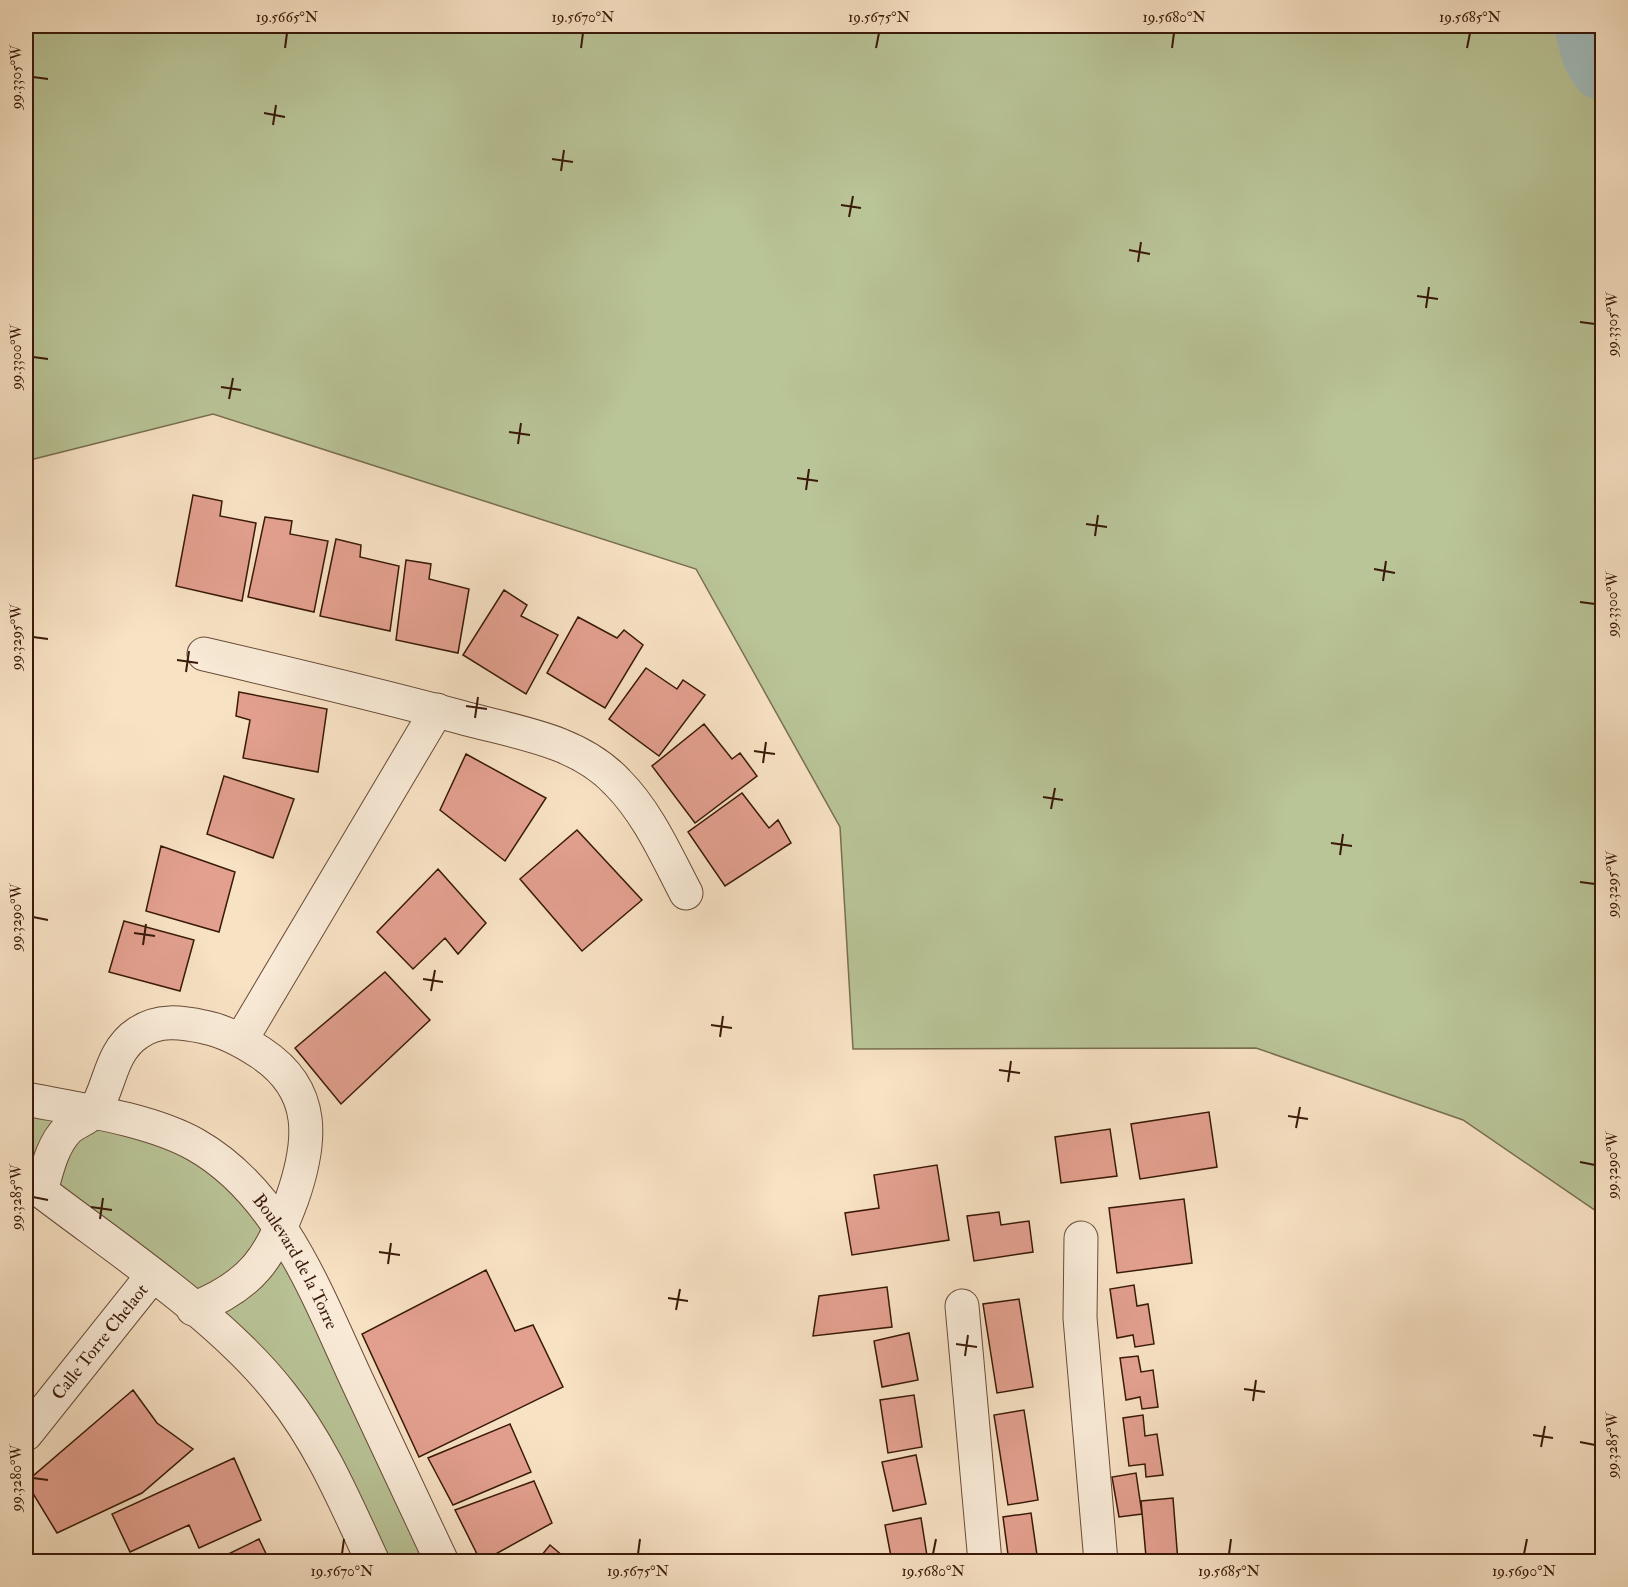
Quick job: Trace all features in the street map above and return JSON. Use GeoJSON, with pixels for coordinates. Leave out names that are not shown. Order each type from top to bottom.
{"type":"FeatureCollection","features":[{"type":"Feature","properties":{"kind":"street"},"geometry":{"type":"LineString","coordinates":[[204,654],[533,735],[590,760],[617,781],[646,819],[686,893]]}},
{"type":"Feature","properties":{"kind":"street"},"geometry":{"type":"LineString","coordinates":[[241,1040],[437,710]]}},
{"type":"Feature","properties":{"kind":"street"},"geometry":{"type":"LineString","coordinates":[[193,1309],[224,1297],[252,1273],[280,1230],[300,1176],[306,1150],[306,1126],[300,1096],[289,1076],[241,1040],[211,1028],[184,1022],[158,1023],[137,1033],[115,1059],[93,1112],[66,1130],[33,1187],[152,1276],[246,1355],[281,1394],[315,1444],[373,1562]]}},
{"type":"Feature","properties":{"kind":"street","name":"Boulevard de la Torre"},"geometry":{"type":"LineString","coordinates":[[26,1099],[93,1112],[152,1128],[195,1145],[234,1172],[260,1200],[310,1280],[442,1562]]}},
{"type":"Feature","properties":{"kind":"street"},"geometry":{"type":"LineString","coordinates":[[1081,1238],[1080,1318],[1101,1562]]}},
{"type":"Feature","properties":{"kind":"street","name":"Calle Torre Chelaot"},"geometry":{"type":"LineString","coordinates":[[26,1434],[152,1276]]}},
{"type":"Feature","properties":{"kind":"street"},"geometry":{"type":"LineString","coordinates":[[962,1306],[985,1562]]}},
{"type":"Feature","properties":{"kind":"green space"},"geometry":{"type":"Polygon","coordinates":[[[26,26],[1586,26],[1593,54],[1602,69],[1602,1215],[1463,1120],[1256,1048],[853,1049],[840,827],[696,569],[213,414],[26,461],[26,26]]]}},
{"type":"Feature","properties":{"kind":"green space"},"geometry":{"type":"Polygon","coordinates":[[[26,1099],[234,1172],[442,1561],[373,1561],[281,1394],[26,1183],[26,1099]]]}},
{"type":"Feature","properties":{"kind":"building"},"geometry":{"type":"Polygon","coordinates":[[[193,495],[222,501],[220,516],[256,523],[242,601],[176,586],[193,495]]]}},
{"type":"Feature","properties":{"kind":"building"},"geometry":{"type":"Polygon","coordinates":[[[265,517],[292,521],[290,534],[328,541],[314,612],[248,597],[265,517]]]}},
{"type":"Feature","properties":{"kind":"building"},"geometry":{"type":"Polygon","coordinates":[[[336,539],[361,545],[360,557],[399,566],[390,631],[320,616],[336,539]]]}},
{"type":"Feature","properties":{"kind":"building"},"geometry":{"type":"Polygon","coordinates":[[[406,560],[431,564],[429,579],[469,589],[458,653],[396,640],[406,560]]]}},
{"type":"Feature","properties":{"kind":"building"},"geometry":{"type":"Polygon","coordinates":[[[504,590],[527,605],[521,616],[558,635],[526,694],[463,655],[504,590]]]}},
{"type":"Feature","properties":{"kind":"building"},"geometry":{"type":"Polygon","coordinates":[[[578,617],[617,638],[624,630],[643,645],[605,708],[547,673],[578,617]]]}},
{"type":"Feature","properties":{"kind":"building"},"geometry":{"type":"Polygon","coordinates":[[[646,668],[677,689],[683,680],[705,695],[659,756],[609,719],[646,668]]]}},
{"type":"Feature","properties":{"kind":"building"},"geometry":{"type":"Polygon","coordinates":[[[239,692],[327,709],[318,772],[243,758],[250,720],[236,716],[239,692]]]}},
{"type":"Feature","properties":{"kind":"building"},"geometry":{"type":"Polygon","coordinates":[[[704,724],[732,759],[740,753],[757,776],[695,823],[652,766],[704,724]]]}},
{"type":"Feature","properties":{"kind":"building"},"geometry":{"type":"Polygon","coordinates":[[[466,754],[546,798],[505,861],[440,810],[466,754]]]}},
{"type":"Feature","properties":{"kind":"building"},"geometry":{"type":"Polygon","coordinates":[[[224,776],[294,799],[273,858],[207,834],[224,776]]]}},
{"type":"Feature","properties":{"kind":"building"},"geometry":{"type":"Polygon","coordinates":[[[742,793],[769,828],[778,820],[791,843],[725,886],[688,832],[742,793]]]}},
{"type":"Feature","properties":{"kind":"building"},"geometry":{"type":"Polygon","coordinates":[[[577,830],[642,900],[582,951],[520,879],[577,830]]]}},
{"type":"Feature","properties":{"kind":"building"},"geometry":{"type":"Polygon","coordinates":[[[161,846],[235,872],[219,932],[146,911],[161,846]]]}},
{"type":"Feature","properties":{"kind":"building"},"geometry":{"type":"Polygon","coordinates":[[[438,869],[486,923],[458,954],[445,938],[413,969],[377,932],[438,869]]]}},
{"type":"Feature","properties":{"kind":"building"},"geometry":{"type":"Polygon","coordinates":[[[124,921],[194,940],[180,991],[109,972],[124,921]]]}},
{"type":"Feature","properties":{"kind":"building"},"geometry":{"type":"Polygon","coordinates":[[[385,972],[430,1020],[341,1104],[295,1048],[385,972]]]}},
{"type":"Feature","properties":{"kind":"building"},"geometry":{"type":"Polygon","coordinates":[[[1209,1112],[1217,1167],[1140,1179],[1131,1124],[1209,1112]]]}},
{"type":"Feature","properties":{"kind":"building"},"geometry":{"type":"Polygon","coordinates":[[[1110,1129],[1117,1176],[1061,1183],[1055,1137],[1110,1129]]]}},
{"type":"Feature","properties":{"kind":"building"},"geometry":{"type":"Polygon","coordinates":[[[937,1165],[949,1240],[852,1255],[845,1213],[879,1208],[874,1175],[937,1165]]]}},
{"type":"Feature","properties":{"kind":"building"},"geometry":{"type":"Polygon","coordinates":[[[1184,1199],[1192,1263],[1117,1273],[1109,1208],[1184,1199]]]}},
{"type":"Feature","properties":{"kind":"building"},"geometry":{"type":"Polygon","coordinates":[[[999,1212],[1001,1225],[1029,1221],[1033,1252],[974,1261],[967,1216],[999,1212]]]}},
{"type":"Feature","properties":{"kind":"building"},"geometry":{"type":"Polygon","coordinates":[[[486,1270],[515,1331],[533,1325],[563,1387],[419,1457],[362,1334],[486,1270]]]}},
{"type":"Feature","properties":{"kind":"building"},"geometry":{"type":"Polygon","coordinates":[[[1134,1285],[1137,1306],[1148,1304],[1154,1344],[1135,1347],[1133,1335],[1117,1338],[1110,1289],[1134,1285]]]}},
{"type":"Feature","properties":{"kind":"building"},"geometry":{"type":"Polygon","coordinates":[[[887,1287],[892,1327],[813,1336],[819,1296],[887,1287]]]}},
{"type":"Feature","properties":{"kind":"building"},"geometry":{"type":"Polygon","coordinates":[[[1019,1299],[1033,1387],[997,1393],[983,1304],[1019,1299]]]}},
{"type":"Feature","properties":{"kind":"building"},"geometry":{"type":"Polygon","coordinates":[[[909,1333],[918,1380],[882,1387],[874,1341],[909,1333]]]}},
{"type":"Feature","properties":{"kind":"building"},"geometry":{"type":"Polygon","coordinates":[[[1138,1356],[1141,1372],[1153,1370],[1158,1407],[1142,1409],[1140,1397],[1126,1400],[1120,1358],[1138,1356]]]}},
{"type":"Feature","properties":{"kind":"building"},"geometry":{"type":"Polygon","coordinates":[[[133,1390],[157,1423],[193,1449],[142,1493],[57,1533],[26,1482],[133,1390]]]}},
{"type":"Feature","properties":{"kind":"building"},"geometry":{"type":"Polygon","coordinates":[[[914,1395],[922,1447],[888,1453],[880,1400],[914,1395]]]}},
{"type":"Feature","properties":{"kind":"building"},"geometry":{"type":"Polygon","coordinates":[[[1024,1410],[1038,1500],[1008,1505],[994,1415],[1024,1410]]]}},
{"type":"Feature","properties":{"kind":"building"},"geometry":{"type":"Polygon","coordinates":[[[1143,1415],[1145,1436],[1157,1434],[1163,1475],[1146,1477],[1145,1464],[1129,1466],[1123,1418],[1143,1415]]]}},
{"type":"Feature","properties":{"kind":"building"},"geometry":{"type":"Polygon","coordinates":[[[510,1424],[531,1472],[453,1505],[428,1458],[510,1424]]]}},
{"type":"Feature","properties":{"kind":"building"},"geometry":{"type":"Polygon","coordinates":[[[916,1455],[926,1504],[893,1511],[882,1462],[916,1455]]]}},
{"type":"Feature","properties":{"kind":"building"},"geometry":{"type":"Polygon","coordinates":[[[234,1458],[261,1520],[199,1548],[189,1525],[130,1552],[112,1514],[234,1458]]]}},
{"type":"Feature","properties":{"kind":"building"},"geometry":{"type":"Polygon","coordinates":[[[1136,1473],[1142,1514],[1119,1517],[1112,1477],[1136,1473]]]}},
{"type":"Feature","properties":{"kind":"building"},"geometry":{"type":"Polygon","coordinates":[[[534,1481],[552,1523],[481,1562],[455,1510],[534,1481]]]}},
{"type":"Feature","properties":{"kind":"building"},"geometry":{"type":"Polygon","coordinates":[[[1173,1498],[1178,1562],[1117,1562],[1146,1557],[1141,1501],[1173,1498]]]}},
{"type":"Feature","properties":{"kind":"building"},"geometry":{"type":"Polygon","coordinates":[[[1031,1513],[1038,1562],[1009,1562],[1003,1517],[1031,1513]]]}},
{"type":"Feature","properties":{"kind":"building"},"geometry":{"type":"Polygon","coordinates":[[[921,1518],[928,1562],[892,1562],[885,1525],[921,1518]]]}},
{"type":"Feature","properties":{"kind":"building"},"geometry":{"type":"Polygon","coordinates":[[[259,1539],[270,1562],[212,1562],[259,1539]]]}},
{"type":"Feature","properties":{"kind":"building"},"geometry":{"type":"Polygon","coordinates":[[[550,1545],[570,1562],[536,1562],[550,1545]]]}},
{"type":"Feature","properties":{"kind":"waterway"},"geometry":{"type":"LineString","coordinates":[[1586,26],[1593,54],[1602,69]]}}]}
